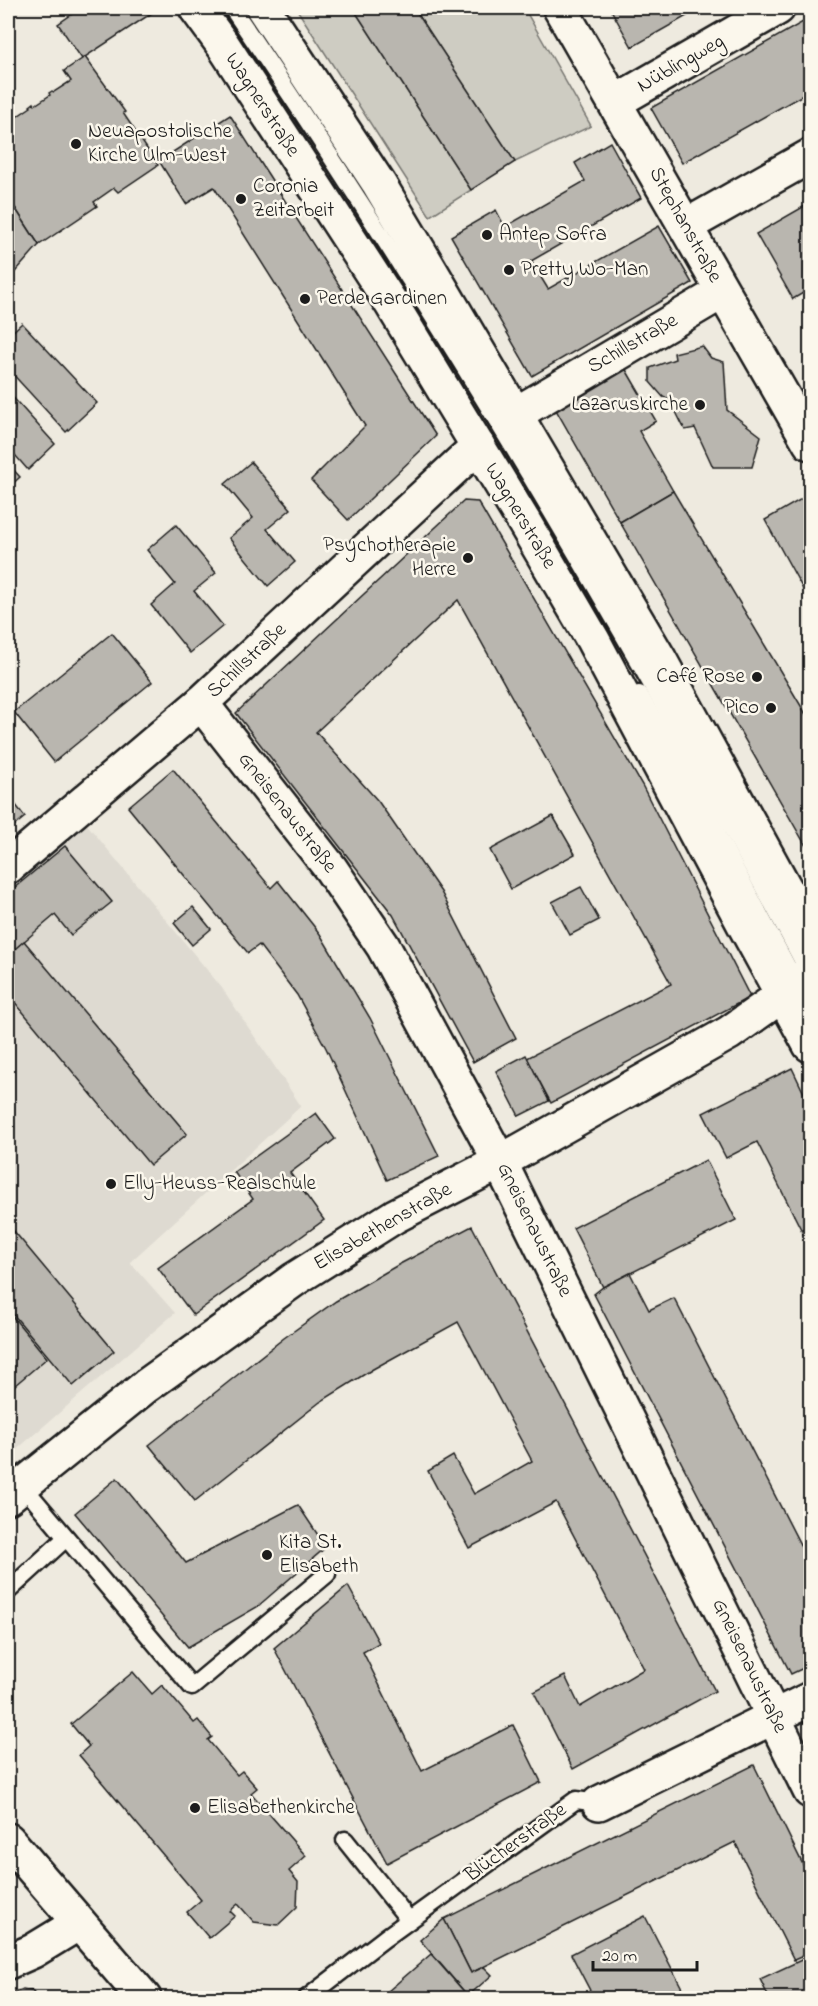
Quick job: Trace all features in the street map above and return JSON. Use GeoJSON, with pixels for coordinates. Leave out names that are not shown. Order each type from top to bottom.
{"type":"FeatureCollection","features":[{"type":"Feature","properties":{"kind":"street","name":"Wagnerstraße"},"geometry":{"type":"LineString","coordinates":[[196,8],[223,45],[349,237],[478,446],[593,640],[741,920],[804,984],[810,1045]]}},
{"type":"Feature","properties":{"kind":"street"},"geometry":{"type":"LineString","coordinates":[[263,8],[379,184],[660,660],[810,934]]}},
{"type":"Feature","properties":{"kind":"street","name":"Stephanstraße"},"geometry":{"type":"LineString","coordinates":[[560,8],[810,443]]}},
{"type":"Feature","properties":{"kind":"street","name":"Nüblingweg"},"geometry":{"type":"LineString","coordinates":[[615,102],[778,8]]}},
{"type":"Feature","properties":{"kind":"street"},"geometry":{"type":"LineString","coordinates":[[686,226],[810,156]]}},
{"type":"Feature","properties":{"kind":"street","name":"Schillstraße"},"geometry":{"type":"LineString","coordinates":[[514,415],[722,292]]}},
{"type":"Feature","properties":{"kind":"street","name":"Schillstraße"},"geometry":{"type":"LineString","coordinates":[[8,867],[201,703],[478,446]]}},
{"type":"Feature","properties":{"kind":"street","name":"Gneisenaustraße"},"geometry":{"type":"LineString","coordinates":[[201,703],[331,869],[382,946],[500,1162],[810,1791]]}},
{"type":"Feature","properties":{"kind":"street","name":"Elisabethenstraße"},"geometry":{"type":"LineString","coordinates":[[15,1491],[146,1386],[295,1279],[395,1216],[500,1162],[729,1033],[804,984]]}},
{"type":"Feature","properties":{"kind":"street","name":"Blücherstraße"},"geometry":{"type":"LineString","coordinates":[[599,1803],[810,1699]]}},
{"type":"Feature","properties":{"kind":"street"},"geometry":{"type":"LineString","coordinates":[[8,1840],[144,1998]]}},
{"type":"Feature","properties":{"kind":"street"},"geometry":{"type":"LineString","coordinates":[[8,1962],[33,1951],[79,1923]]}},
{"type":"Feature","properties":{"kind":"lane"},"geometry":{"type":"LineString","coordinates":[[215,8],[345,205],[488,431],[804,984]]}},
{"type":"Feature","properties":{"kind":"lane"},"geometry":{"type":"LineString","coordinates":[[232,8],[352,190],[500,422],[696,763],[804,984]]}},
{"type":"Feature","properties":{"kind":"lane"},"geometry":{"type":"LineString","coordinates":[[15,1491],[66,1538],[192,1687],[327,1574]]}},
{"type":"Feature","properties":{"kind":"lane"},"geometry":{"type":"LineString","coordinates":[[8,1591],[66,1538]]}},
{"type":"Feature","properties":{"kind":"lane","name":"Blücherstraße"},"geometry":{"type":"LineString","coordinates":[[307,1998],[409,1920],[576,1800],[599,1803]]}},
{"type":"Feature","properties":{"kind":"lane"},"geometry":{"type":"LineString","coordinates":[[345,1840],[409,1920]]}},
{"type":"Feature","properties":{"kind":"shaded area"},"geometry":{"type":"Polygon","coordinates":[[[296,8],[353,8],[471,190],[430,216],[296,8]]]}},
{"type":"Feature","properties":{"kind":"shaded area"},"geometry":{"type":"Polygon","coordinates":[[[414,8],[524,8],[591,126],[515,162],[414,8]]]}},
{"type":"Feature","properties":{"kind":"shaded area","name":"Elly-Heuss-Realschule"},"geometry":{"type":"Polygon","coordinates":[[[85,822],[222,988],[301,1106],[130,1262],[175,1313],[8,1457],[8,886],[85,822]]]}},
{"type":"Feature","properties":{"kind":"building"},"geometry":{"type":"Polygon","coordinates":[[[81,8],[148,8],[152,13],[82,59],[58,24],[81,8]]]}},
{"type":"Feature","properties":{"kind":"building"},"geometry":{"type":"Polygon","coordinates":[[[353,8],[414,8],[515,162],[471,190],[353,8]]]}},
{"type":"Feature","properties":{"kind":"building"},"geometry":{"type":"Polygon","coordinates":[[[610,8],[701,8],[632,47],[610,8]]]}},
{"type":"Feature","properties":{"kind":"building"},"geometry":{"type":"Polygon","coordinates":[[[810,18],[810,91],[682,163],[651,108],[810,18]]]}},
{"type":"Feature","properties":{"kind":"building","name":"Neuapostolische Kirche Ulm-West"},"geometry":{"type":"Polygon","coordinates":[[[85,57],[125,112],[123,113],[158,165],[118,192],[114,188],[94,202],[97,206],[39,245],[8,197],[8,123],[34,103],[35,105],[50,95],[52,91],[54,92],[71,81],[64,71],[85,57]]]}},
{"type":"Feature","properties":{"kind":"building"},"geometry":{"type":"Polygon","coordinates":[[[230,115],[436,436],[348,520],[311,480],[365,426],[214,187],[186,204],[159,161],[230,115]]]}},
{"type":"Feature","properties":{"kind":"building"},"geometry":{"type":"Polygon","coordinates":[[[610,142],[641,198],[531,261],[548,289],[659,226],[692,283],[532,376],[451,236],[496,210],[505,227],[585,181],[575,163],[610,142]]]}},
{"type":"Feature","properties":{"kind":"building"},"geometry":{"type":"Polygon","coordinates":[[[8,197],[39,245],[8,280],[8,197]]]}},
{"type":"Feature","properties":{"kind":"building"},"geometry":{"type":"Polygon","coordinates":[[[810,203],[810,289],[793,299],[756,234],[810,203]]]}},
{"type":"Feature","properties":{"kind":"building"},"geometry":{"type":"Polygon","coordinates":[[[22,323],[97,403],[66,432],[8,369],[8,336],[22,323]]]}},
{"type":"Feature","properties":{"kind":"building","name":"Lazaruskirche"},"geometry":{"type":"Polygon","coordinates":[[[702,346],[711,358],[724,362],[727,410],[761,436],[752,467],[713,467],[695,428],[685,430],[670,400],[663,397],[650,382],[650,368],[675,359],[674,353],[702,346]]]}},
{"type":"Feature","properties":{"kind":"building"},"geometry":{"type":"Polygon","coordinates":[[[625,368],[656,421],[639,431],[673,491],[620,522],[555,408],[625,368]]]}},
{"type":"Feature","properties":{"kind":"building"},"geometry":{"type":"Polygon","coordinates":[[[8,392],[55,444],[28,470],[8,447],[8,392]]]}},
{"type":"Feature","properties":{"kind":"building"},"geometry":{"type":"Polygon","coordinates":[[[251,462],[291,509],[267,529],[295,562],[268,586],[229,538],[253,518],[225,484],[251,462]]]}},
{"type":"Feature","properties":{"kind":"building"},"geometry":{"type":"Polygon","coordinates":[[[8,464],[20,477],[8,488],[8,464]]]}},
{"type":"Feature","properties":{"kind":"building"},"geometry":{"type":"Polygon","coordinates":[[[673,491],[810,721],[810,853],[620,522],[673,491]]]}},
{"type":"Feature","properties":{"kind":"building"},"geometry":{"type":"Polygon","coordinates":[[[810,494],[810,602],[765,520],[810,494]]]}},
{"type":"Feature","properties":{"kind":"building"},"geometry":{"type":"Polygon","coordinates":[[[464,501],[478,502],[642,785],[750,997],[551,1103],[527,1058],[671,984],[458,600],[316,732],[378,801],[441,892],[516,1038],[473,1062],[393,915],[236,713],[464,501]]]}},
{"type":"Feature","properties":{"kind":"building"},"geometry":{"type":"Polygon","coordinates":[[[176,525],[216,573],[194,591],[223,626],[190,653],[151,605],[175,584],[147,550],[176,525]]]}},
{"type":"Feature","properties":{"kind":"building"},"geometry":{"type":"Polygon","coordinates":[[[112,633],[152,682],[54,762],[14,712],[112,633]]]}},
{"type":"Feature","properties":{"kind":"building"},"geometry":{"type":"Polygon","coordinates":[[[173,769],[271,888],[278,881],[320,934],[370,1018],[439,1156],[387,1180],[326,1048],[297,995],[259,945],[248,953],[128,807],[173,769]]]}},
{"type":"Feature","properties":{"kind":"building"},"geometry":{"type":"Polygon","coordinates":[[[8,795],[25,817],[8,831],[8,795]]]}},
{"type":"Feature","properties":{"kind":"building"},"geometry":{"type":"Polygon","coordinates":[[[553,816],[575,854],[511,889],[490,850],[553,816]]]}},
{"type":"Feature","properties":{"kind":"building"},"geometry":{"type":"Polygon","coordinates":[[[65,846],[112,902],[71,935],[55,915],[8,955],[8,893],[65,846]]]}},
{"type":"Feature","properties":{"kind":"building"},"geometry":{"type":"Polygon","coordinates":[[[581,887],[599,920],[570,935],[552,902],[581,887]]]}},
{"type":"Feature","properties":{"kind":"building"},"geometry":{"type":"Polygon","coordinates":[[[193,907],[211,929],[192,945],[174,923],[193,907]]]}},
{"type":"Feature","properties":{"kind":"building"},"geometry":{"type":"Polygon","coordinates":[[[24,941],[187,1134],[150,1165],[8,994],[8,955],[24,941]]]}},
{"type":"Feature","properties":{"kind":"building"},"geometry":{"type":"Polygon","coordinates":[[[526,1055],[549,1101],[519,1116],[496,1071],[526,1055]]]}},
{"type":"Feature","properties":{"kind":"building"},"geometry":{"type":"Polygon","coordinates":[[[792,1068],[810,1106],[810,1247],[757,1142],[726,1158],[703,1113],[792,1068]]]}},
{"type":"Feature","properties":{"kind":"building"},"geometry":{"type":"Polygon","coordinates":[[[316,1113],[335,1139],[290,1173],[324,1220],[193,1315],[158,1268],[253,1199],[234,1172],[316,1113]]]}},
{"type":"Feature","properties":{"kind":"building"},"geometry":{"type":"Polygon","coordinates":[[[706,1160],[736,1220],[603,1287],[573,1228],[706,1160]]]}},
{"type":"Feature","properties":{"kind":"building"},"geometry":{"type":"Polygon","coordinates":[[[8,1224],[114,1351],[73,1386],[8,1308],[8,1224]]]}},
{"type":"Feature","properties":{"kind":"building"},"geometry":{"type":"Polygon","coordinates":[[[472,1226],[715,1691],[573,1769],[534,1692],[565,1676],[580,1707],[644,1669],[556,1502],[469,1548],[428,1471],[453,1456],[474,1494],[532,1461],[458,1322],[373,1369],[320,1402],[195,1501],[149,1445],[284,1338],[336,1301],[472,1226]]]}},
{"type":"Feature","properties":{"kind":"building"},"geometry":{"type":"Polygon","coordinates":[[[630,1273],[649,1310],[674,1298],[810,1564],[810,1665],[791,1674],[594,1294],[630,1273]]]}},
{"type":"Feature","properties":{"kind":"building"},"geometry":{"type":"Polygon","coordinates":[[[8,1311],[47,1358],[8,1391],[8,1311]]]}},
{"type":"Feature","properties":{"kind":"building"},"geometry":{"type":"Polygon","coordinates":[[[117,1478],[186,1563],[298,1505],[326,1547],[257,1607],[188,1647],[75,1513],[117,1478]]]}},
{"type":"Feature","properties":{"kind":"building"},"geometry":{"type":"Polygon","coordinates":[[[348,1586],[379,1643],[363,1652],[422,1771],[513,1725],[541,1782],[387,1863],[274,1648],[348,1586]]]}},
{"type":"Feature","properties":{"kind":"building","name":"Elisabethenkirche"},"geometry":{"type":"Polygon","coordinates":[[[133,1672],[152,1694],[162,1685],[194,1723],[198,1720],[212,1737],[208,1740],[237,1775],[242,1771],[257,1788],[251,1793],[306,1856],[289,1871],[298,1882],[297,1907],[278,1925],[254,1922],[238,1904],[230,1911],[235,1916],[209,1938],[187,1912],[201,1900],[79,1755],[89,1746],[71,1724],[133,1672]]]}},
{"type":"Feature","properties":{"kind":"building"},"geometry":{"type":"Polygon","coordinates":[[[754,1765],[810,1879],[810,1953],[794,1960],[735,1842],[471,1973],[444,1919],[754,1765]]]}},
{"type":"Feature","properties":{"kind":"building"},"geometry":{"type":"Polygon","coordinates":[[[645,1916],[687,1998],[594,1998],[571,1954],[645,1916]]]}},
{"type":"Feature","properties":{"kind":"building"},"geometry":{"type":"Polygon","coordinates":[[[444,1919],[471,1973],[484,1967],[492,1975],[468,1996],[420,1940],[444,1919]]]}},
{"type":"Feature","properties":{"kind":"building"},"geometry":{"type":"Polygon","coordinates":[[[431,1954],[468,1996],[465,1998],[380,1998],[431,1954]]]}},
{"type":"Feature","properties":{"kind":"building"},"geometry":{"type":"Polygon","coordinates":[[[810,1956],[810,1998],[769,1998],[760,1979],[810,1956]]]}},
{"type":"Feature","properties":{"kind":"building"},"geometry":{"type":"Polygon","coordinates":[[[23,1989],[32,1991],[38,1998],[8,1998],[8,1996],[23,1989]]]}},
{"type":"Feature","properties":{"kind":"place","name":"Neuapostolische Kirche Ulm-West"},"geometry":{"type":"Point","coordinates":[76,144]}},
{"type":"Feature","properties":{"kind":"place","name":"Coronia Zeitarbeit"},"geometry":{"type":"Point","coordinates":[241,199]}},
{"type":"Feature","properties":{"kind":"place","name":"Antep Sofra"},"geometry":{"type":"Point","coordinates":[487,235]}},
{"type":"Feature","properties":{"kind":"place","name":"Pretty Wo-Man"},"geometry":{"type":"Point","coordinates":[509,270]}},
{"type":"Feature","properties":{"kind":"place","name":"Perde Gardinen"},"geometry":{"type":"Point","coordinates":[305,299]}},
{"type":"Feature","properties":{"kind":"place","name":"Lazaruskirche"},"geometry":{"type":"Point","coordinates":[700,405]}},
{"type":"Feature","properties":{"kind":"place","name":"Psychotherapie Herre"},"geometry":{"type":"Point","coordinates":[468,558]}},
{"type":"Feature","properties":{"kind":"place","name":"Café Rose"},"geometry":{"type":"Point","coordinates":[757,677]}},
{"type":"Feature","properties":{"kind":"place","name":"Pico"},"geometry":{"type":"Point","coordinates":[771,708]}},
{"type":"Feature","properties":{"kind":"place","name":"Elly-Heuss-Realschule"},"geometry":{"type":"Point","coordinates":[111,1184]}},
{"type":"Feature","properties":{"kind":"place","name":"Kita St. Elisabeth"},"geometry":{"type":"Point","coordinates":[267,1555]}},
{"type":"Feature","properties":{"kind":"place","name":"Elisabethenkirche"},"geometry":{"type":"Point","coordinates":[195,1808]}}]}
